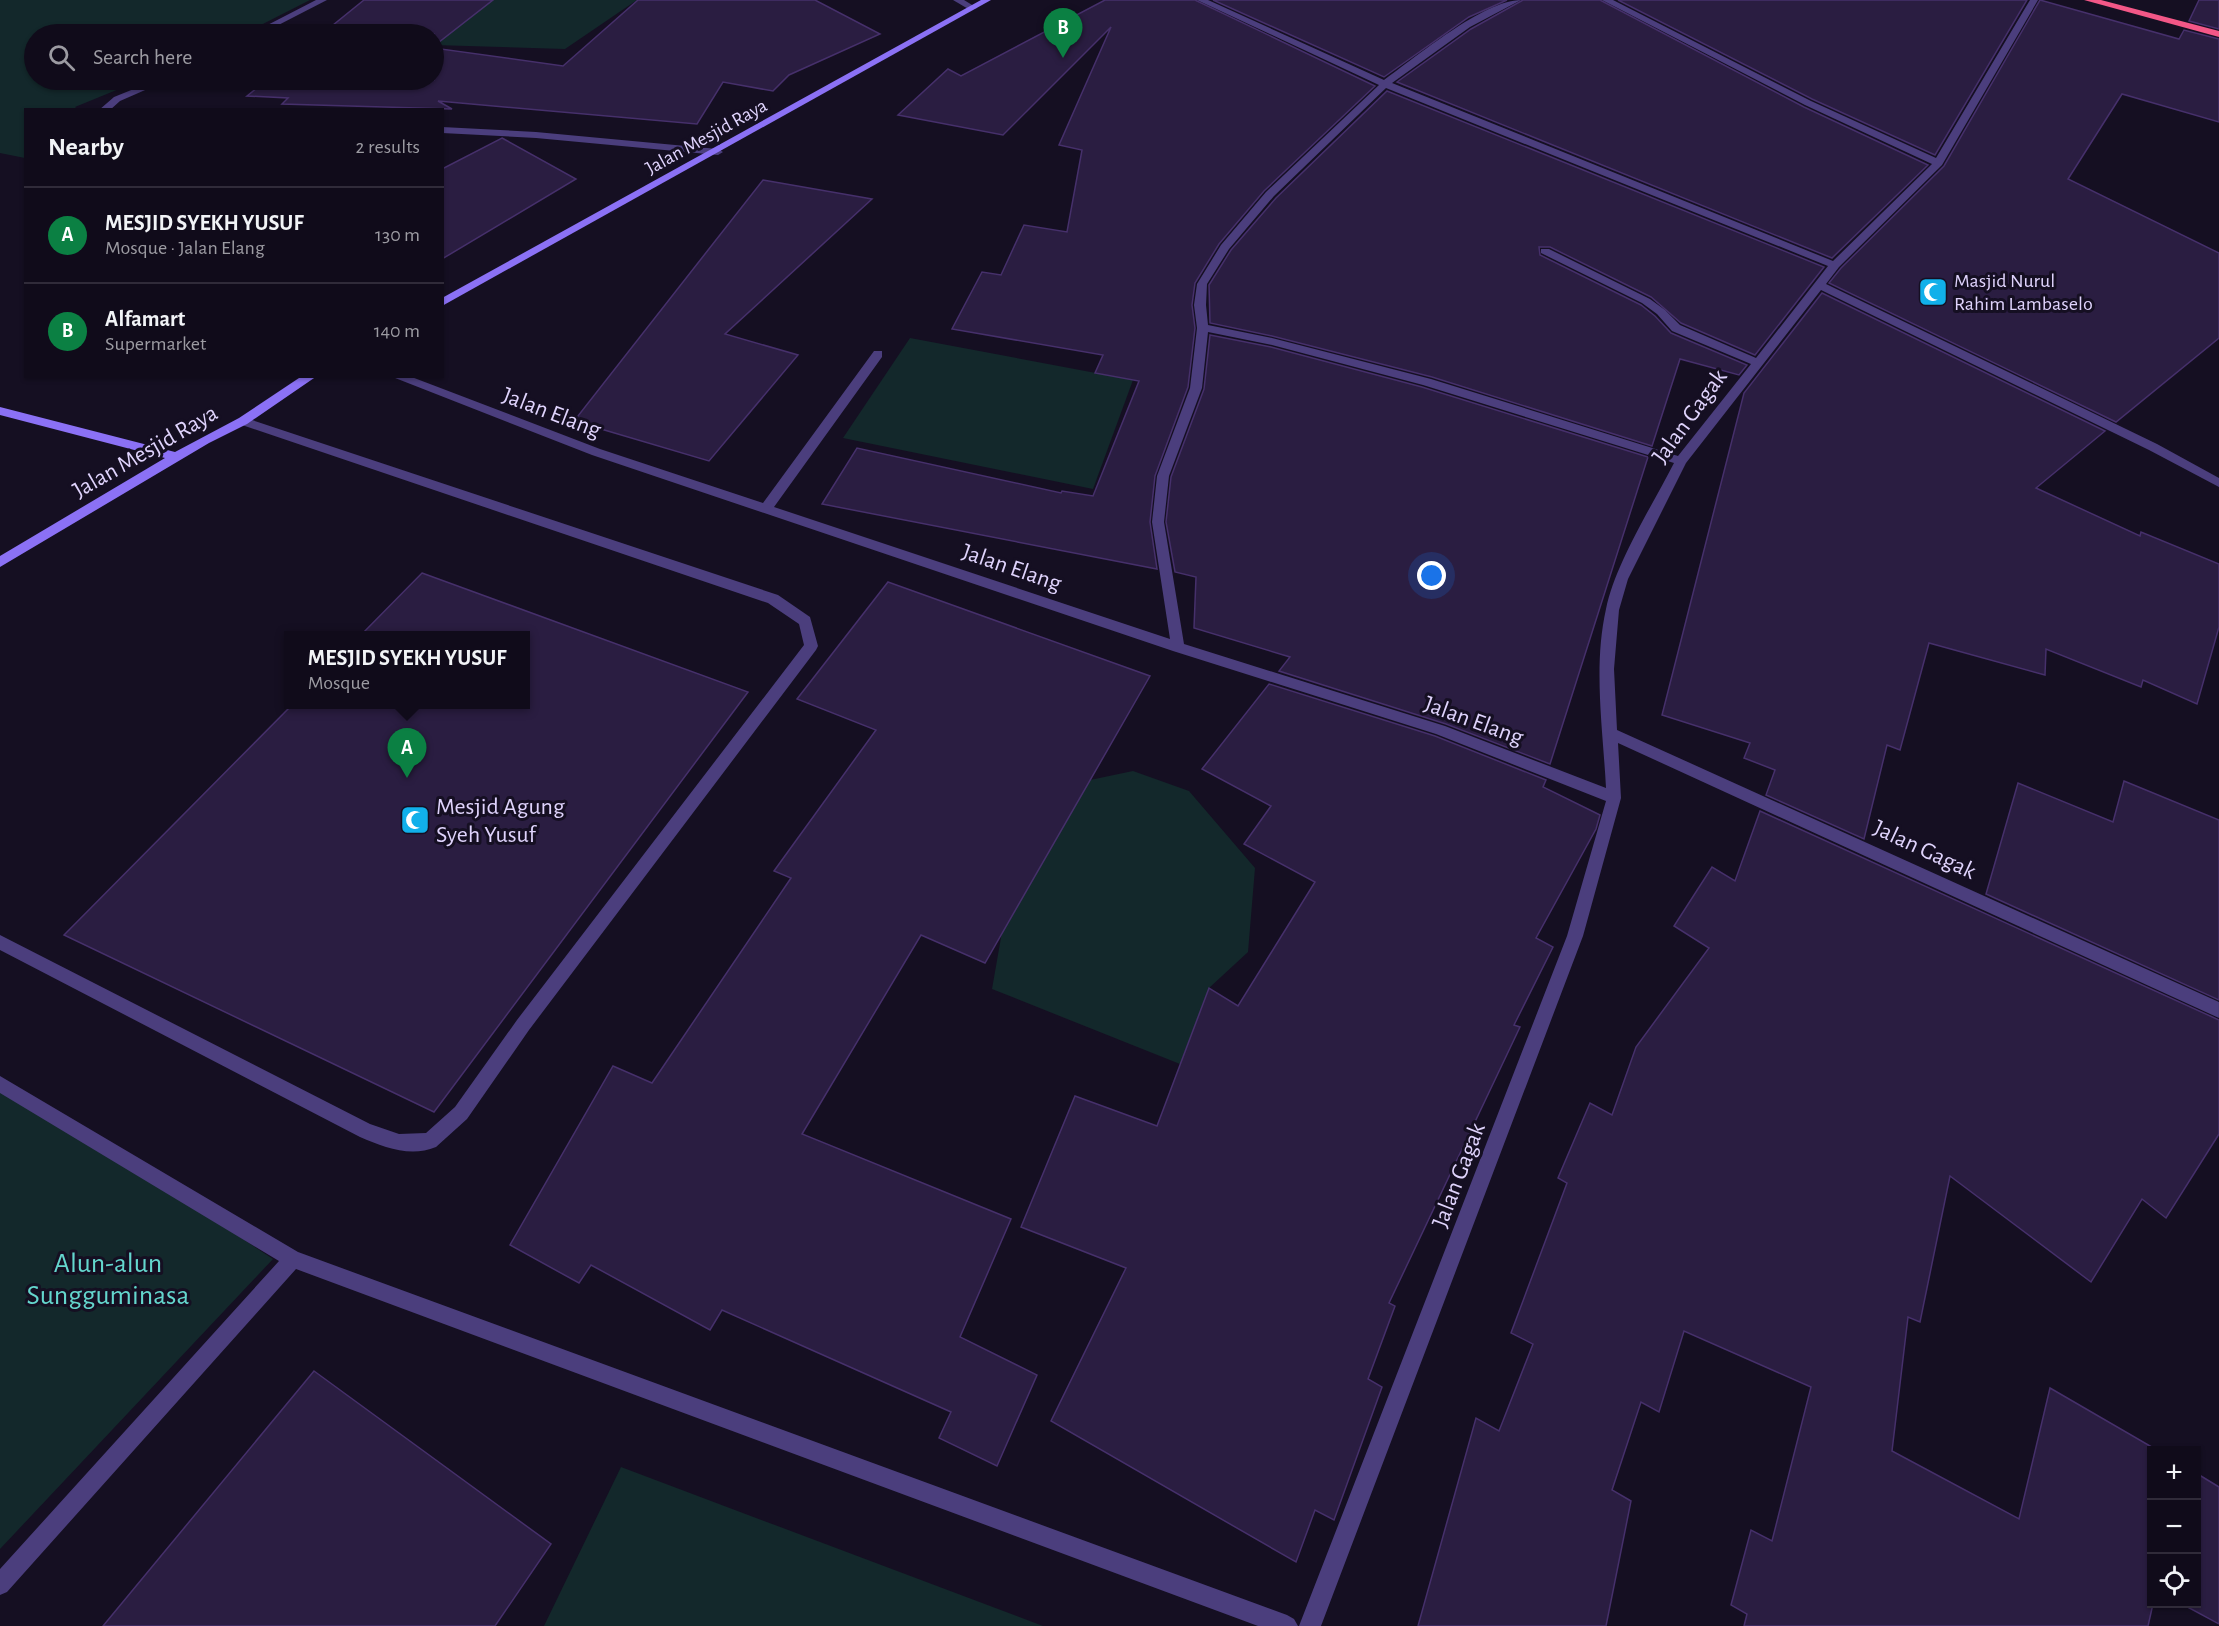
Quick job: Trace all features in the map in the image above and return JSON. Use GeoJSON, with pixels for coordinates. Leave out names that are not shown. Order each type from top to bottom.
{"type":"FeatureCollection","features":[{"type":"Feature","properties":{"kind":"highway"},"geometry":{"type":"LineString","coordinates":[[2089,0],[2219,34]]}},
{"type":"Feature","properties":{"kind":"street"},"geometry":{"type":"LineString","coordinates":[[275,24],[323,0]]}},
{"type":"Feature","properties":{"kind":"street"},"geometry":{"type":"LineString","coordinates":[[957,0],[973,8]]}},
{"type":"Feature","properties":{"kind":"street","name":"Jalan Mesjid Raya"},"geometry":{"type":"LineString","coordinates":[[444,302],[718,152],[987,0]]}},
{"type":"Feature","properties":{"kind":"street"},"geometry":{"type":"LineString","coordinates":[[1201,0],[1384,84],[1835,265]]}},
{"type":"Feature","properties":{"kind":"street"},"geometry":{"type":"LineString","coordinates":[[1178,647],[1158,522],[1163,476],[1196,388],[1203,328],[1200,305],[1202,284],[1225,248],[1270,194],[1384,84],[1467,25],[1517,0]]}},
{"type":"Feature","properties":{"kind":"street"},"geometry":{"type":"LineString","coordinates":[[1606,0],[1808,103],[1938,163],[2034,0]]}},
{"type":"Feature","properties":{"kind":"street"},"geometry":{"type":"LineString","coordinates":[[106,108],[117,99],[139,90]]}},
{"type":"Feature","properties":{"kind":"street"},"geometry":{"type":"LineString","coordinates":[[444,130],[536,135],[718,152]]}},
{"type":"Feature","properties":{"kind":"street","name":"Jalan Gagak"},"geometry":{"type":"LineString","coordinates":[[1310,1626],[1575,936],[1614,798],[1607,669],[1612,610],[1621,579],[1681,461],[1835,265],[1938,163]]}},
{"type":"Feature","properties":{"kind":"street"},"geometry":{"type":"LineString","coordinates":[[1545,251],[1646,301],[1661,312],[1676,328],[1758,363]]}},
{"type":"Feature","properties":{"kind":"street"},"geometry":{"type":"LineString","coordinates":[[1820,285],[2153,447],[2219,483]]}},
{"type":"Feature","properties":{"kind":"street"},"geometry":{"type":"LineString","coordinates":[[1203,328],[1232,332],[1396,373],[1538,414],[1681,461]]}},
{"type":"Feature","properties":{"kind":"street"},"geometry":{"type":"LineString","coordinates":[[766,508],[878,354]]}},
{"type":"Feature","properties":{"kind":"street","name":"Jalan Mesjid Raya"},"geometry":{"type":"LineString","coordinates":[[0,562],[176,457],[243,421],[308,378]]}},
{"type":"Feature","properties":{"kind":"street","name":"Jalan Elang"},"geometry":{"type":"LineString","coordinates":[[401,378],[596,452],[1178,647],[1440,730],[1614,798]]}},
{"type":"Feature","properties":{"kind":"street"},"geometry":{"type":"LineString","coordinates":[[0,411],[176,457]]}},
{"type":"Feature","properties":{"kind":"street"},"geometry":{"type":"LineString","coordinates":[[0,942],[366,1131],[399,1143],[430,1141],[461,1113],[530,1015],[810,646],[805,621],[773,598],[243,421]]}},
{"type":"Feature","properties":{"kind":"street","name":"Jalan Gagak"},"geometry":{"type":"LineString","coordinates":[[1610,733],[2219,1010]]}},
{"type":"Feature","properties":{"kind":"street"},"geometry":{"type":"LineString","coordinates":[[0,1084],[293,1259],[1287,1626]]}},
{"type":"Feature","properties":{"kind":"street"},"geometry":{"type":"LineString","coordinates":[[0,1585],[293,1259]]}},
{"type":"Feature","properties":{"kind":"green space"},"geometry":{"type":"Polygon","coordinates":[[[0,0],[310,0],[263,24],[24,24],[24,90],[117,90],[76,108],[24,108],[24,158],[0,153],[0,0]]]}},
{"type":"Feature","properties":{"kind":"green space"},"geometry":{"type":"Polygon","coordinates":[[[482,0],[637,0],[565,49],[444,45],[444,30],[482,0]]]}},
{"type":"Feature","properties":{"kind":"green space"},"geometry":{"type":"Polygon","coordinates":[[[910,338],[1133,380],[1093,489],[843,438],[910,338]]]}},
{"type":"Feature","properties":{"kind":"green space"},"geometry":{"type":"Polygon","coordinates":[[[1133,771],[1189,791],[1255,868],[1248,952],[1209,988],[1180,1064],[992,989],[1017,846],[989,801],[1133,771]]]}},
{"type":"Feature","properties":{"kind":"green space","name":"Alun-alun Sungguminasa"},"geometry":{"type":"Polygon","coordinates":[[[0,1078],[273,1259],[0,1549],[0,1078]]]}},
{"type":"Feature","properties":{"kind":"green space"},"geometry":{"type":"Polygon","coordinates":[[[621,1467],[1043,1626],[544,1626],[621,1467]]]}},
{"type":"Feature","properties":{"kind":"building"},"geometry":{"type":"Polygon","coordinates":[[[364,0],[493,0],[444,38],[444,24],[334,24],[364,0]]]}},
{"type":"Feature","properties":{"kind":"building"},"geometry":{"type":"Polygon","coordinates":[[[638,0],[815,0],[880,34],[789,75],[773,91],[723,82],[697,124],[438,101],[452,109],[282,104],[288,98],[247,96],[254,90],[444,90],[444,49],[563,66],[638,0]]]}},
{"type":"Feature","properties":{"kind":"building"},"geometry":{"type":"Polygon","coordinates":[[[1105,0],[1195,0],[1375,86],[1264,191],[1219,244],[1195,283],[1192,305],[1195,328],[1188,387],[1155,476],[1150,522],[1157,569],[822,504],[857,448],[1061,493],[1062,491],[1093,496],[1139,381],[1095,373],[1103,355],[952,329],[982,272],[1001,275],[1024,225],[1067,232],[1082,150],[1059,145],[1111,27],[1003,135],[898,115],[948,69],[961,76],[1105,0]]]}},
{"type":"Feature","properties":{"kind":"building"},"geometry":{"type":"Polygon","coordinates":[[[1213,0],[1507,0],[1469,17],[1384,77],[1213,0]]]}},
{"type":"Feature","properties":{"kind":"building"},"geometry":{"type":"Polygon","coordinates":[[[1523,0],[1600,0],[1804,107],[1928,165],[1832,258],[1397,82],[1471,29],[1523,0]]]}},
{"type":"Feature","properties":{"kind":"building"},"geometry":{"type":"Polygon","coordinates":[[[1618,0],[2027,0],[1935,155],[1812,99],[1618,0]]]}},
{"type":"Feature","properties":{"kind":"building"},"geometry":{"type":"Polygon","coordinates":[[[2040,0],[2179,39],[2184,30],[2219,39],[2219,122],[2122,94],[2068,179],[2219,253],[2219,338],[2116,422],[1829,283],[1841,268],[1944,166],[2040,0]]]}},
{"type":"Feature","properties":{"kind":"building"},"geometry":{"type":"Polygon","coordinates":[[[2199,0],[2219,0],[2219,29],[2189,21],[2199,0]]]}},
{"type":"Feature","properties":{"kind":"building"},"geometry":{"type":"Polygon","coordinates":[[[1387,91],[1824,267],[1755,355],[1681,323],[1651,297],[1550,247],[1539,247],[1540,255],[1641,305],[1671,333],[1747,365],[1739,375],[1680,359],[1652,446],[1432,377],[1272,336],[1210,323],[1209,285],[1231,250],[1276,198],[1387,91]]]}},
{"type":"Feature","properties":{"kind":"building"},"geometry":{"type":"Polygon","coordinates":[[[502,138],[576,179],[444,258],[444,168],[502,138]]]}},
{"type":"Feature","properties":{"kind":"building"},"geometry":{"type":"Polygon","coordinates":[[[763,180],[872,199],[725,334],[798,355],[709,461],[574,421],[763,180]]]}},
{"type":"Feature","properties":{"kind":"building"},"geometry":{"type":"Polygon","coordinates":[[[1822,293],[2105,431],[2036,488],[2140,536],[2141,532],[2219,564],[2219,627],[2197,704],[2143,680],[2141,687],[2046,649],[2045,675],[1929,643],[1900,750],[1887,745],[1864,839],[1766,795],[1775,770],[1744,758],[1750,743],[1662,715],[1744,393],[1822,293]]]}},
{"type":"Feature","properties":{"kind":"building"},"geometry":{"type":"Polygon","coordinates":[[[1210,335],[1271,347],[1422,387],[1648,457],[1550,764],[1446,724],[1279,671],[1290,657],[1194,628],[1196,577],[1175,572],[1166,522],[1171,477],[1204,389],[1210,335]]]}},
{"type":"Feature","properties":{"kind":"building","name":"Mesjid Agung Syeh Yusuf"},"geometry":{"type":"Polygon","coordinates":[[[422,573],[748,692],[434,1112],[64,935],[288,709],[530,709],[530,631],[365,631],[422,573]]]}},
{"type":"Feature","properties":{"kind":"building"},"geometry":{"type":"Polygon","coordinates":[[[888,582],[1150,676],[985,963],[921,935],[802,1134],[1011,1219],[960,1337],[1037,1375],[997,1466],[939,1438],[951,1412],[722,1310],[710,1330],[591,1265],[579,1283],[510,1245],[613,1066],[652,1083],[791,878],[774,871],[876,730],[797,699],[888,582]]]}},
{"type":"Feature","properties":{"kind":"building"},"geometry":{"type":"Polygon","coordinates":[[[1269,684],[1435,736],[1546,780],[1543,787],[1600,815],[1596,829],[1536,938],[1553,947],[1514,1025],[1520,1027],[1389,1303],[1395,1306],[1368,1379],[1382,1387],[1334,1520],[1315,1510],[1296,1562],[1051,1421],[1126,1268],[1021,1227],[1075,1096],[1157,1126],[1209,988],[1238,1006],[1315,882],[1244,844],[1271,806],[1202,769],[1269,684]]]}},
{"type":"Feature","properties":{"kind":"building"},"geometry":{"type":"Polygon","coordinates":[[[2124,781],[2219,820],[2219,1000],[1986,894],[2018,783],[2113,822],[2124,781]]]}},
{"type":"Feature","properties":{"kind":"building"},"geometry":{"type":"Polygon","coordinates":[[[1760,811],[2219,1020],[2219,1134],[2166,1218],[2142,1199],[2091,1282],[1950,1176],[1920,1322],[1908,1317],[1892,1451],[2019,1519],[2050,1388],[2150,1446],[2147,1446],[2147,1608],[2152,1608],[2148,1626],[1744,1626],[1747,1614],[1731,1605],[1751,1530],[1772,1541],[1811,1387],[1684,1331],[1659,1412],[1641,1402],[1612,1490],[1631,1501],[1606,1626],[1418,1626],[1476,1418],[1499,1431],[1533,1344],[1511,1333],[1567,1183],[1558,1178],[1590,1103],[1612,1115],[1636,1047],[1709,948],[1674,926],[1712,867],[1735,881],[1760,811]]]}},
{"type":"Feature","properties":{"kind":"building"},"geometry":{"type":"Polygon","coordinates":[[[314,1371],[551,1544],[495,1626],[103,1626],[314,1371]]]}},
{"type":"Feature","properties":{"kind":"building"},"geometry":{"type":"Polygon","coordinates":[[[2201,1476],[2219,1487],[2219,1624],[2189,1608],[2201,1608],[2201,1476]]]}},
{"type":"Feature","properties":{"kind":"place","name":"Alfamart"},"geometry":{"type":"Point","coordinates":[1063,58]}},
{"type":"Feature","properties":{"kind":"place","name":"Masjid Nurul Rahim Lambaselo"},"geometry":{"type":"Point","coordinates":[1933,292]}},
{"type":"Feature","properties":{"kind":"place","name":"MESJID SYEKH YUSUF"},"geometry":{"type":"Point","coordinates":[407,778]}},
{"type":"Feature","properties":{"kind":"place","name":"Mesjid Agung Syeh Yusuf"},"geometry":{"type":"Point","coordinates":[415,820]}}]}
